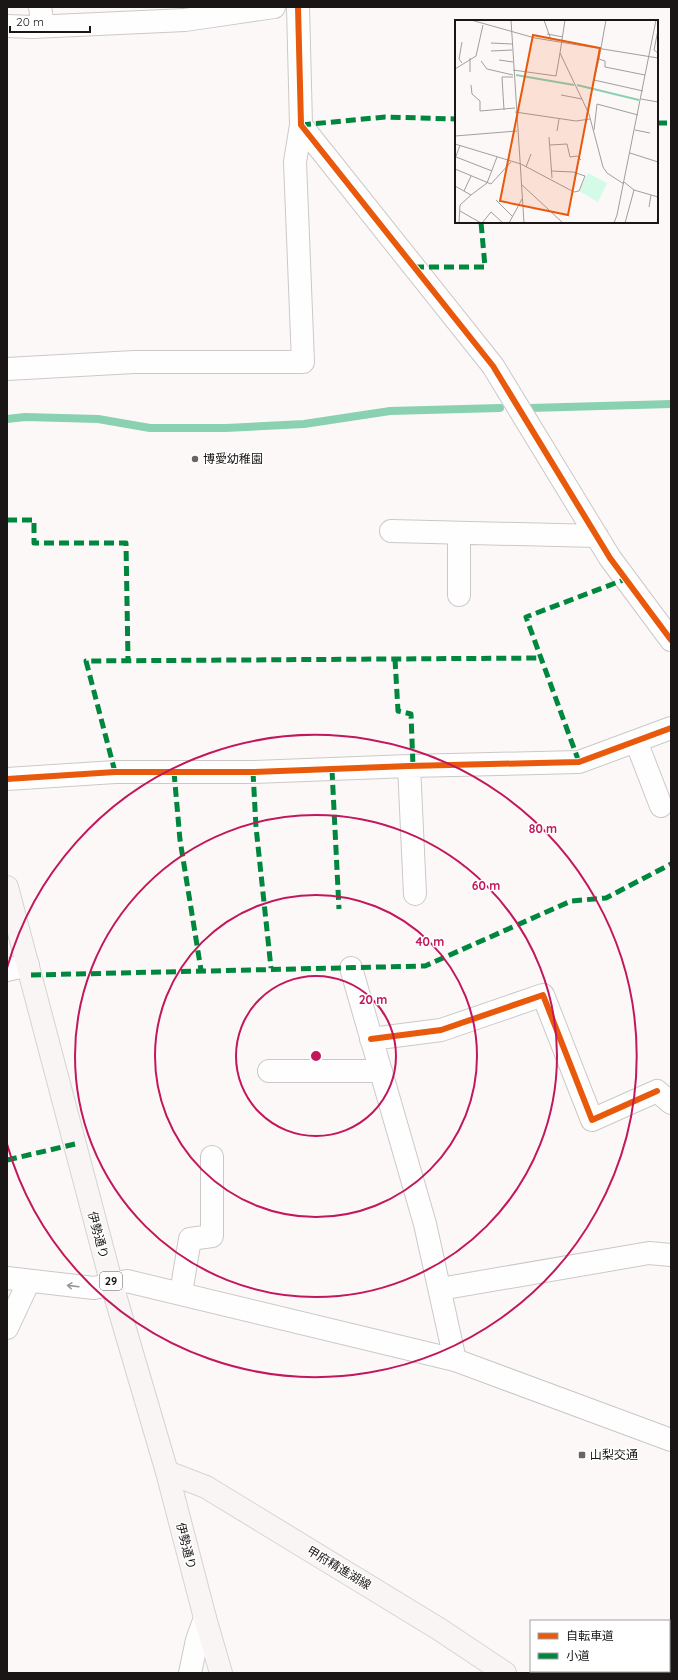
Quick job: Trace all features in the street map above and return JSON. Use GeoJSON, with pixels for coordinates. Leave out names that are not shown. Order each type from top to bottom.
{"type":"FeatureCollection","features":[{"type":"Feature","properties":{"kind":"main road","name":"伊勢通り"},"geometry":{"type":"LineString","coordinates":[[7,887],[112,1285],[167,1472],[221,1673]]}},
{"type":"Feature","properties":{"kind":"main road","name":"甲府精進湖線"},"geometry":{"type":"LineString","coordinates":[[167,1472],[206,1487],[440,1629],[505,1673]]}},
{"type":"Feature","properties":{"kind":"street"},"geometry":{"type":"LineString","coordinates":[[7,26],[42,17],[180,13],[274,7]]}},
{"type":"Feature","properties":{"kind":"street"},"geometry":{"type":"LineString","coordinates":[[7,370],[134,362],[303,362],[295,162],[301,125],[298,7]]}},
{"type":"Feature","properties":{"kind":"street"},"geometry":{"type":"LineString","coordinates":[[301,125],[494,366],[610,558],[671,640]]}},
{"type":"Feature","properties":{"kind":"street"},"geometry":{"type":"LineString","coordinates":[[391,531],[597,536]]}},
{"type":"Feature","properties":{"kind":"street"},"geometry":{"type":"LineString","coordinates":[[459,533],[459,595]]}},
{"type":"Feature","properties":{"kind":"street"},"geometry":{"type":"LineString","coordinates":[[7,779],[115,772],[253,772],[409,766],[579,762],[671,728]]}},
{"type":"Feature","properties":{"kind":"street"},"geometry":{"type":"LineString","coordinates":[[636,741],[661,806]]}},
{"type":"Feature","properties":{"kind":"street"},"geometry":{"type":"LineString","coordinates":[[409,766],[415,894]]}},
{"type":"Feature","properties":{"kind":"street"},"geometry":{"type":"LineString","coordinates":[[7,970],[28,965]]}},
{"type":"Feature","properties":{"kind":"street"},"geometry":{"type":"LineString","coordinates":[[351,968],[425,1224],[455,1360]]}},
{"type":"Feature","properties":{"kind":"street"},"geometry":{"type":"LineString","coordinates":[[371,1038],[441,1030],[542,995],[592,1120],[664,1097]]}},
{"type":"Feature","properties":{"kind":"street"},"geometry":{"type":"LineString","coordinates":[[269,1071],[381,1071]]}},
{"type":"Feature","properties":{"kind":"street"},"geometry":{"type":"LineString","coordinates":[[181,1293],[190,1239],[212,1236],[212,1157]]}},
{"type":"Feature","properties":{"kind":"street"},"geometry":{"type":"LineString","coordinates":[[440,1289],[649,1253],[671,1255]]}},
{"type":"Feature","properties":{"kind":"street"},"geometry":{"type":"LineString","coordinates":[[7,1278],[94,1288],[127,1282],[181,1293],[455,1360],[671,1440]]}},
{"type":"Feature","properties":{"kind":"street"},"geometry":{"type":"LineString","coordinates":[[7,1328],[29,1281]]}},
{"type":"Feature","properties":{"kind":"street"},"geometry":{"type":"LineString","coordinates":[[190,1673],[197,1640],[205,1618]]}},
{"type":"Feature","properties":{"kind":"waterway"},"geometry":{"type":"LineString","coordinates":[[530,408],[671,404]]}},
{"type":"Feature","properties":{"kind":"waterway"},"geometry":{"type":"LineString","coordinates":[[7,419],[25,417],[98,419],[150,428],[226,428],[304,424],[390,411],[500,408]]}},
{"type":"Feature","properties":{"kind":"marked path"},"geometry":{"type":"LineString","coordinates":[[301,125],[385,117],[455,119]]}},
{"type":"Feature","properties":{"kind":"marked path"},"geometry":{"type":"LineString","coordinates":[[658,123],[671,123]]}},
{"type":"Feature","properties":{"kind":"marked path"},"geometry":{"type":"LineString","coordinates":[[414,267],[485,267],[481,223]]}},
{"type":"Feature","properties":{"kind":"marked path"},"geometry":{"type":"LineString","coordinates":[[7,520],[34,520],[34,543],[126,543],[128,660]]}},
{"type":"Feature","properties":{"kind":"marked path"},"geometry":{"type":"LineString","coordinates":[[579,762],[526,617],[626,579]]}},
{"type":"Feature","properties":{"kind":"marked path"},"geometry":{"type":"LineString","coordinates":[[115,772],[86,661],[541,658]]}},
{"type":"Feature","properties":{"kind":"marked path"},"geometry":{"type":"LineString","coordinates":[[395,659],[398,711],[411,714],[413,766]]}},
{"type":"Feature","properties":{"kind":"marked path"},"geometry":{"type":"LineString","coordinates":[[332,770],[339,909]]}},
{"type":"Feature","properties":{"kind":"marked path"},"geometry":{"type":"LineString","coordinates":[[174,772],[180,840],[201,970]]}},
{"type":"Feature","properties":{"kind":"marked path"},"geometry":{"type":"LineString","coordinates":[[253,772],[256,827],[271,968]]}},
{"type":"Feature","properties":{"kind":"marked path"},"geometry":{"type":"LineString","coordinates":[[31,975],[425,966],[571,901],[606,898],[671,864]]}},
{"type":"Feature","properties":{"kind":"marked path"},"geometry":{"type":"LineString","coordinates":[[7,1160],[75,1144]]}},
{"type":"Feature","properties":{"kind":"cycle path"},"geometry":{"type":"LineString","coordinates":[[298,7],[301,125],[493,366],[610,558],[671,640]]}},
{"type":"Feature","properties":{"kind":"cycle path"},"geometry":{"type":"LineString","coordinates":[[7,779],[115,772],[253,772],[409,766],[579,762],[671,728]]}},
{"type":"Feature","properties":{"kind":"cycle path"},"geometry":{"type":"LineString","coordinates":[[371,1039],[441,1030],[543,995],[592,1120],[657,1091]]}},
{"type":"Feature","properties":{"kind":"place","name":"博愛幼稚園"},"geometry":{"type":"Point","coordinates":[195,459]}},
{"type":"Feature","properties":{"kind":"place","name":"山梨交通"},"geometry":{"type":"Point","coordinates":[582,1455]}}]}
